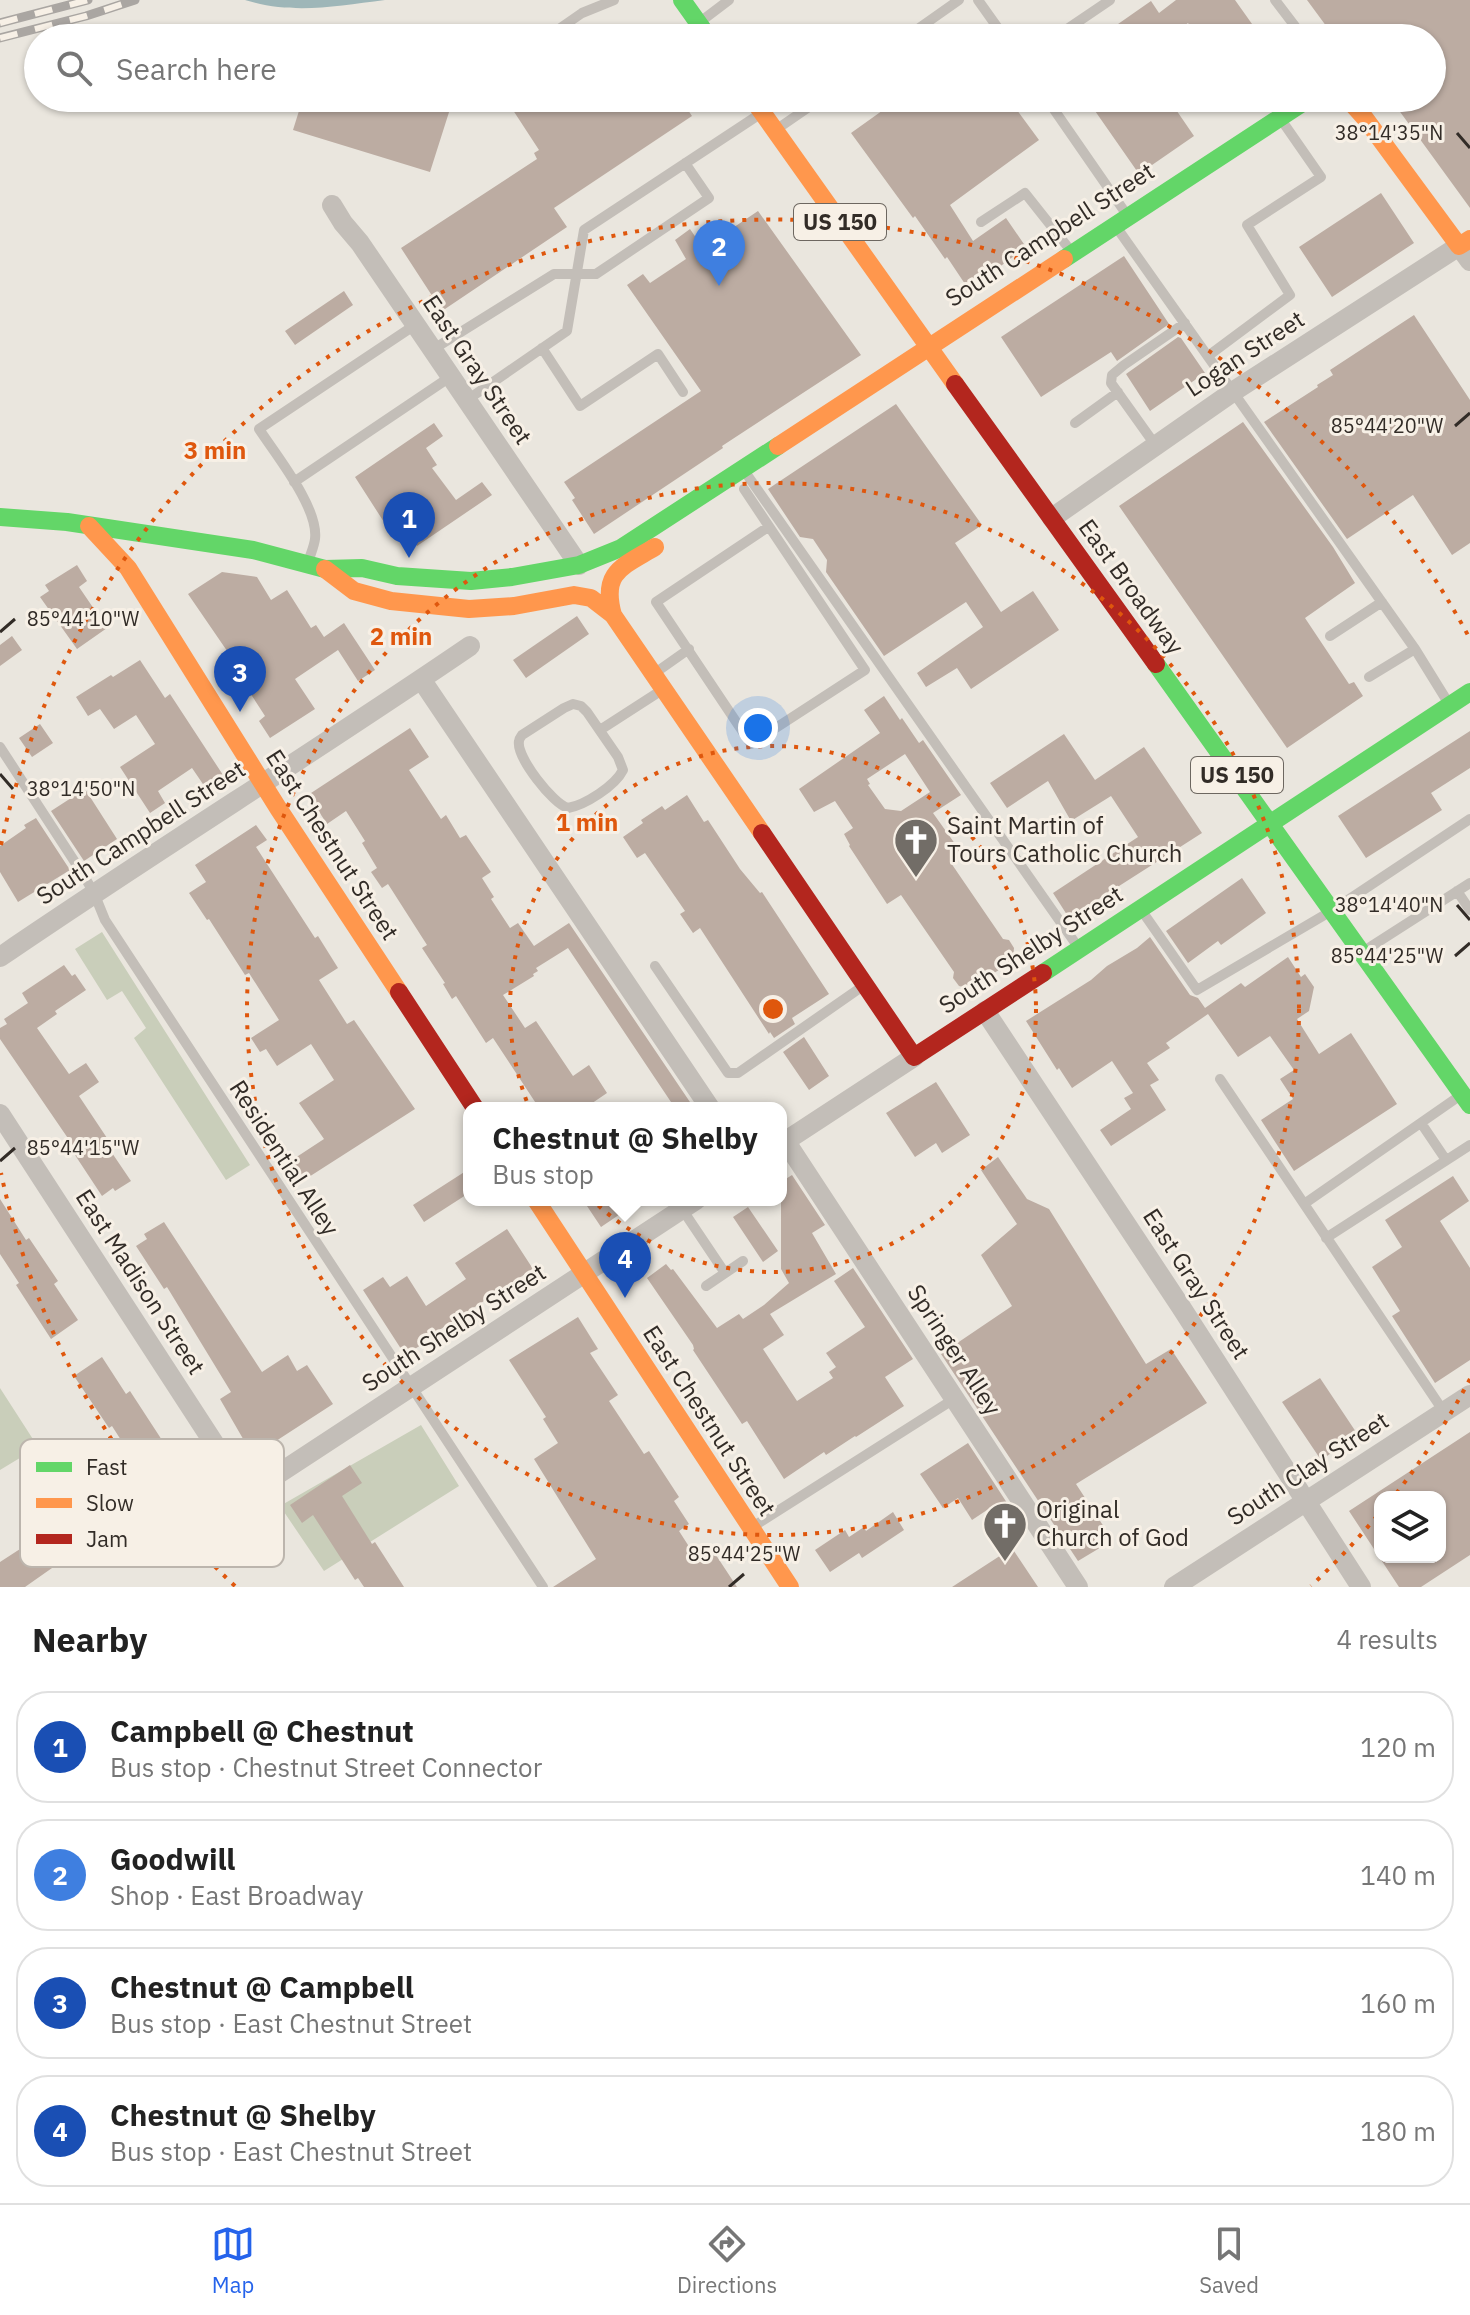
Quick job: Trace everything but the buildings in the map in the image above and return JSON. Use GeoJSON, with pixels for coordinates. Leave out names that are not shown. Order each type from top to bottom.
{"type":"FeatureCollection","features":[{"type":"Feature","properties":{"kind":"main road"},"geometry":{"type":"LineString","coordinates":[[682,0],[700,24]]}},
{"type":"Feature","properties":{"kind":"main road","name":"East Broadway"},"geometry":{"type":"LineString","coordinates":[[762,112],[1468,1096]]}},
{"type":"Feature","properties":{"kind":"main road","name":"South Campbell Street"},"geometry":{"type":"LineString","coordinates":[[613,615],[607,593],[615,575],[747,480],[820,418],[1287,112]]}},
{"type":"Feature","properties":{"kind":"main road"},"geometry":{"type":"LineString","coordinates":[[1360,112],[1466,249]]}},
{"type":"Feature","properties":{"kind":"main road","name":"South Campbell Street"},"geometry":{"type":"LineString","coordinates":[[316,566],[362,568],[397,576],[471,581],[579,565],[621,548],[747,480]]}},
{"type":"Feature","properties":{"kind":"main road"},"geometry":{"type":"LineString","coordinates":[[0,517],[67,522],[253,550],[316,566],[354,591],[391,601],[469,609],[514,606],[574,595],[591,598],[613,615],[914,1057]]}},
{"type":"Feature","properties":{"kind":"main road","name":"East Chestnut Street"},"geometry":{"type":"LineString","coordinates":[[89,526],[128,568],[263,785],[471,1102]]}},
{"type":"Feature","properties":{"kind":"main road","name":"South Shelby Street"},"geometry":{"type":"LineString","coordinates":[[914,1057],[1470,692]]}},
{"type":"Feature","properties":{"kind":"main road","name":"East Chestnut Street"},"geometry":{"type":"LineString","coordinates":[[540,1206],[786,1586]]}},
{"type":"Feature","properties":{"kind":"street","name":"East Gray Street"},"geometry":{"type":"LineString","coordinates":[[332,205],[579,565]]}},
{"type":"Feature","properties":{"kind":"street","name":"Logan Street"},"geometry":{"type":"LineString","coordinates":[[1052,518],[1234,391],[1466,249]]}},
{"type":"Feature","properties":{"kind":"street","name":"South Campbell Street"},"geometry":{"type":"LineString","coordinates":[[0,957],[470,646]]}},
{"type":"Feature","properties":{"kind":"street"},"geometry":{"type":"LineString","coordinates":[[421,679],[706,1102]]}},
{"type":"Feature","properties":{"kind":"street","name":"East Gray Street"},"geometry":{"type":"LineString","coordinates":[[985,1011],[1361,1587]]}},
{"type":"Feature","properties":{"kind":"street","name":"South Shelby Street"},"geometry":{"type":"LineString","coordinates":[[787,1140],[914,1057]]}},
{"type":"Feature","properties":{"kind":"street","name":"East Madison Street"},"geometry":{"type":"LineString","coordinates":[[0,1114],[211,1439]]}},
{"type":"Feature","properties":{"kind":"street","name":"Springer Alley"},"geometry":{"type":"LineString","coordinates":[[787,1149],[1078,1587]]}},
{"type":"Feature","properties":{"kind":"street","name":"South Shelby Street"},"geometry":{"type":"LineString","coordinates":[[284,1470],[687,1206]]}},
{"type":"Feature","properties":{"kind":"street","name":"South Clay Street"},"geometry":{"type":"LineString","coordinates":[[1174,1587],[1444,1412],[1469,1399]]}},
{"type":"Feature","properties":{"kind":"lane"},"geometry":{"type":"LineString","coordinates":[[566,24],[582,13],[614,0]]}},
{"type":"Feature","properties":{"kind":"lane"},"geometry":{"type":"LineString","coordinates":[[709,24],[729,0]]}},
{"type":"Feature","properties":{"kind":"lane"},"geometry":{"type":"LineString","coordinates":[[925,24],[959,0]]}},
{"type":"Feature","properties":{"kind":"lane"},"geometry":{"type":"LineString","coordinates":[[978,0],[995,24]]}},
{"type":"Feature","properties":{"kind":"lane"},"geometry":{"type":"LineString","coordinates":[[1075,24],[1110,0]]}},
{"type":"Feature","properties":{"kind":"lane"},"geometry":{"type":"LineString","coordinates":[[1275,0],[1293,24]]}},
{"type":"Feature","properties":{"kind":"lane"},"geometry":{"type":"LineString","coordinates":[[467,400],[567,331],[584,230],[685,163],[748,112]]}},
{"type":"Feature","properties":{"kind":"lane"},"geometry":{"type":"LineString","coordinates":[[775,130],[801,112]]}},
{"type":"Feature","properties":{"kind":"lane"},"geometry":{"type":"LineString","coordinates":[[1055,112],[1185,323],[1415,649],[1450,705]]}},
{"type":"Feature","properties":{"kind":"lane"},"geometry":{"type":"LineString","coordinates":[[1208,356],[1290,295],[1247,225],[1321,177],[1279,117]]}},
{"type":"Feature","properties":{"kind":"lane"},"geometry":{"type":"LineString","coordinates":[[432,350],[554,274],[596,274],[709,198],[685,163]]}},
{"type":"Feature","properties":{"kind":"lane"},"geometry":{"type":"LineString","coordinates":[[981,222],[1025,193],[1072,253]]}},
{"type":"Feature","properties":{"kind":"lane"},"geometry":{"type":"LineString","coordinates":[[1156,446],[1111,383],[1112,375],[1185,323]]}},
{"type":"Feature","properties":{"kind":"lane"},"geometry":{"type":"LineString","coordinates":[[316,566],[313,516],[259,429],[415,325]]}},
{"type":"Feature","properties":{"kind":"lane"},"geometry":{"type":"LineString","coordinates":[[542,348],[580,406],[658,354],[683,392]]}},
{"type":"Feature","properties":{"kind":"lane"},"geometry":{"type":"LineString","coordinates":[[294,482],[450,377]]}},
{"type":"Feature","properties":{"kind":"lane"},"geometry":{"type":"LineString","coordinates":[[1075,423],[1118,392]]}},
{"type":"Feature","properties":{"kind":"lane"},"geometry":{"type":"LineString","coordinates":[[747,480],[768,527],[865,670],[751,744],[656,602],[768,527]]}},
{"type":"Feature","properties":{"kind":"lane"},"geometry":{"type":"LineString","coordinates":[[747,480],[1079,949]]}},
{"type":"Feature","properties":{"kind":"lane"},"geometry":{"type":"LineString","coordinates":[[1330,636],[1382,602]]}},
{"type":"Feature","properties":{"kind":"lane"},"geometry":{"type":"LineString","coordinates":[[600,730],[658,682],[689,649]]}},
{"type":"Feature","properties":{"kind":"lane"},"geometry":{"type":"LineString","coordinates":[[1369,677],[1415,649]]}},
{"type":"Feature","properties":{"kind":"lane"},"geometry":{"type":"LineString","coordinates":[[573,704],[581,706],[600,730],[621,763],[623,770],[619,778],[580,806],[561,806],[527,765],[518,741],[522,735],[573,704]]}},
{"type":"Feature","properties":{"kind":"lane","name":"Residential Alley"},"geometry":{"type":"LineString","coordinates":[[0,747],[94,893],[105,920],[543,1587]]}},
{"type":"Feature","properties":{"kind":"lane"},"geometry":{"type":"LineString","coordinates":[[1141,909],[1197,990],[1333,910],[1470,819]]}},
{"type":"Feature","properties":{"kind":"lane"},"geometry":{"type":"LineString","coordinates":[[1362,952],[1470,883]]}},
{"type":"Feature","properties":{"kind":"lane"},"geometry":{"type":"LineString","coordinates":[[1457,891],[1470,910]]}},
{"type":"Feature","properties":{"kind":"lane"},"geometry":{"type":"LineString","coordinates":[[655,966],[728,1073],[738,1073],[865,985]]}},
{"type":"Feature","properties":{"kind":"lane"},"geometry":{"type":"LineString","coordinates":[[1220,1079],[1444,1412]]}},
{"type":"Feature","properties":{"kind":"lane"},"geometry":{"type":"LineString","coordinates":[[1304,1204],[1421,1123],[1468,1096]]}},
{"type":"Feature","properties":{"kind":"lane"},"geometry":{"type":"LineString","coordinates":[[1421,1123],[1446,1160]]}},
{"type":"Feature","properties":{"kind":"lane"},"geometry":{"type":"LineString","coordinates":[[1326,1238],[1470,1145]]}},
{"type":"Feature","properties":{"kind":"lane"},"geometry":{"type":"LineString","coordinates":[[690,1206],[725,1273]]}},
{"type":"Feature","properties":{"kind":"lane"},"geometry":{"type":"LineString","coordinates":[[706,1286],[743,1261]]}},
{"type":"Feature","properties":{"kind":"lane"},"geometry":{"type":"LineString","coordinates":[[751,1528],[954,1399]]}},
{"type":"Feature","properties":{"kind":"green space"},"geometry":{"type":"Polygon","coordinates":[[[102,932],[250,1165],[226,1180],[134,1038],[146,1028],[122,991],[107,1000],[75,949],[102,932]]]}},
{"type":"Feature","properties":{"kind":"green space"},"geometry":{"type":"Polygon","coordinates":[[[0,1388],[33,1439],[20,1439],[20,1458],[0,1470],[0,1388]]]}},
{"type":"Feature","properties":{"kind":"green space"},"geometry":{"type":"Polygon","coordinates":[[[421,1425],[459,1486],[324,1571],[284,1512],[284,1504],[421,1425]]]}},
{"type":"Feature","properties":{"kind":"water"},"geometry":{"type":"Polygon","coordinates":[[[245,0],[385,0],[298,8],[245,0]]]}},
{"type":"Feature","properties":{"kind":"railway"},"geometry":{"type":"LineString","coordinates":[[0,23],[88,0]]}},
{"type":"Feature","properties":{"kind":"railway"},"geometry":{"type":"LineString","coordinates":[[55,24],[135,0]]}},
{"type":"Feature","properties":{"kind":"railway"},"geometry":{"type":"LineString","coordinates":[[0,38],[24,32]]}},
{"type":"Feature","properties":{"kind":"traffic: fast"},"geometry":{"type":"LineString","coordinates":[[682,0],[699,24]]}},
{"type":"Feature","properties":{"kind":"traffic: fast"},"geometry":{"type":"LineString","coordinates":[[1064,259],[1289,112]]}},
{"type":"Feature","properties":{"kind":"traffic: fast"},"geometry":{"type":"LineString","coordinates":[[0,517],[67,522],[253,550],[325,569],[362,568],[397,576],[471,581],[579,565],[621,548],[778,446]]}},
{"type":"Feature","properties":{"kind":"traffic: fast"},"geometry":{"type":"LineString","coordinates":[[1156,664],[1470,1105]]}},
{"type":"Feature","properties":{"kind":"traffic: fast"},"geometry":{"type":"LineString","coordinates":[[1043,973],[1470,692]]}},
{"type":"Feature","properties":{"kind":"traffic: slow"},"geometry":{"type":"LineString","coordinates":[[762,112],[955,384]]}},
{"type":"Feature","properties":{"kind":"traffic: slow"},"geometry":{"type":"LineString","coordinates":[[1360,112],[1459,246],[1470,239]]}},
{"type":"Feature","properties":{"kind":"traffic: slow"},"geometry":{"type":"LineString","coordinates":[[778,446],[1064,259]]}},
{"type":"Feature","properties":{"kind":"traffic: slow"},"geometry":{"type":"LineString","coordinates":[[89,526],[128,568],[278,808],[399,992]]}},
{"type":"Feature","properties":{"kind":"traffic: slow"},"geometry":{"type":"LineString","coordinates":[[613,615],[610,601],[612,580],[624,566],[655,547]]}},
{"type":"Feature","properties":{"kind":"traffic: slow"},"geometry":{"type":"LineString","coordinates":[[325,569],[354,591],[391,601],[469,609],[514,606],[574,595],[591,598],[613,615],[762,833]]}},
{"type":"Feature","properties":{"kind":"traffic: slow"},"geometry":{"type":"LineString","coordinates":[[540,1206],[790,1587]]}},
{"type":"Feature","properties":{"kind":"traffic: jam"},"geometry":{"type":"LineString","coordinates":[[955,384],[1156,664]]}},
{"type":"Feature","properties":{"kind":"traffic: jam"},"geometry":{"type":"LineString","coordinates":[[762,833],[914,1057],[1043,973]]}},
{"type":"Feature","properties":{"kind":"traffic: jam"},"geometry":{"type":"LineString","coordinates":[[399,992],[471,1102]]}},
{"type":"Feature","properties":{"kind":"place","name":"Goodwill"},"geometry":{"type":"Point","coordinates":[719,286]}},
{"type":"Feature","properties":{"kind":"place","name":"Campbell @ Chestnut"},"geometry":{"type":"Point","coordinates":[409,558]}},
{"type":"Feature","properties":{"kind":"place","name":"Chestnut @ Campbell"},"geometry":{"type":"Point","coordinates":[240,712]}},
{"type":"Feature","properties":{"kind":"place","name":"Saint Martin of Tours Catholic Church"},"geometry":{"type":"Point","coordinates":[916,879]}},
{"type":"Feature","properties":{"kind":"place","name":"Chestnut @ Shelby"},"geometry":{"type":"Point","coordinates":[625,1298]}},
{"type":"Feature","properties":{"kind":"place","name":"Original Church of God"},"geometry":{"type":"Point","coordinates":[1005,1563]}}]}
